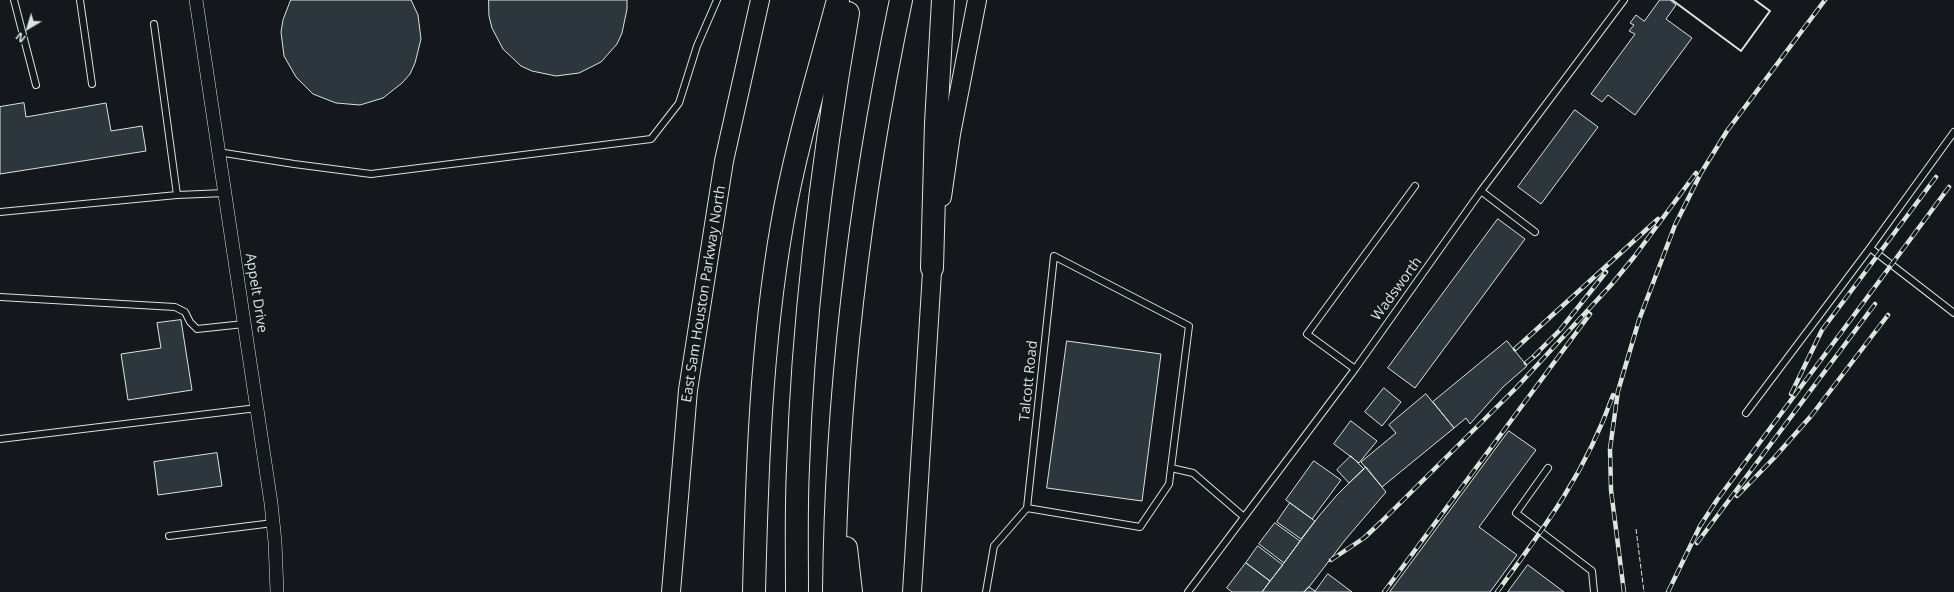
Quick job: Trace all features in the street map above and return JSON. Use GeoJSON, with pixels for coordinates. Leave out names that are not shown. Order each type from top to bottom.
{"type":"FeatureCollection","features":[{"type":"Feature","properties":{"kind":"highway"},"geometry":{"type":"LineString","coordinates":[[754,592],[755,543],[765,366],[775,268],[790,185],[838,0]]}},
{"type":"Feature","properties":{"kind":"highway"},"geometry":{"type":"LineString","coordinates":[[788,592],[798,469],[807,315],[815,231],[838,68],[850,0]]}},
{"type":"Feature","properties":{"kind":"highway"},"geometry":{"type":"LineString","coordinates":[[834,592],[838,460],[842,397],[864,203],[878,119],[901,0]]}},
{"type":"Feature","properties":{"kind":"highway"},"geometry":{"type":"LineString","coordinates":[[932,268],[936,123],[943,0]]}},
{"type":"Feature","properties":{"kind":"highway"},"geometry":{"type":"LineString","coordinates":[[838,460],[851,592]]}},
{"type":"Feature","properties":{"kind":"highway"},"geometry":{"type":"LineString","coordinates":[[797,592],[798,469]]}},
{"type":"Feature","properties":{"kind":"main road","name":"East Sam Houston Parkway North"},"geometry":{"type":"LineString","coordinates":[[671,592],[688,390],[724,161],[760,0]]}},
{"type":"Feature","properties":{"kind":"main road"},"geometry":{"type":"LineString","coordinates":[[912,592],[932,268],[951,134],[977,0]]}},
{"type":"Feature","properties":{"kind":"street","name":"Appelt Drive"},"geometry":{"type":"LineString","coordinates":[[196,0],[273,523],[277,592]]}},
{"type":"Feature","properties":{"kind":"lane"},"geometry":{"type":"LineString","coordinates":[[15,0],[36,85]]}},
{"type":"Feature","properties":{"kind":"lane"},"geometry":{"type":"LineString","coordinates":[[80,0],[92,84]]}},
{"type":"Feature","properties":{"kind":"lane"},"geometry":{"type":"LineString","coordinates":[[218,152],[371,174],[651,139],[679,103],[697,46],[717,0]]}},
{"type":"Feature","properties":{"kind":"lane","name":"Wadsworth"},"geometry":{"type":"LineString","coordinates":[[1188,592],[1355,369],[1481,191],[1624,0]]}},
{"type":"Feature","properties":{"kind":"lane"},"geometry":{"type":"LineString","coordinates":[[154,24],[177,195]]}},
{"type":"Feature","properties":{"kind":"lane"},"geometry":{"type":"LineString","coordinates":[[1746,413],[1870,248],[1954,132]]}},
{"type":"Feature","properties":{"kind":"lane"},"geometry":{"type":"LineString","coordinates":[[1355,369],[1307,334],[1415,186]]}},
{"type":"Feature","properties":{"kind":"lane"},"geometry":{"type":"LineString","coordinates":[[1481,191],[1535,232]]}},
{"type":"Feature","properties":{"kind":"lane"},"geometry":{"type":"LineString","coordinates":[[0,212],[177,195],[225,194]]}},
{"type":"Feature","properties":{"kind":"lane"},"geometry":{"type":"LineString","coordinates":[[1870,248],[1954,313]]}},
{"type":"Feature","properties":{"kind":"lane","name":"Talcott Road"},"geometry":{"type":"LineString","coordinates":[[1027,508],[1054,256],[1189,326],[1171,468]]}},
{"type":"Feature","properties":{"kind":"lane"},"geometry":{"type":"LineString","coordinates":[[0,297],[175,307],[185,312],[190,322],[197,329],[244,324]]}},
{"type":"Feature","properties":{"kind":"lane"},"geometry":{"type":"LineString","coordinates":[[0,439],[257,408]]}},
{"type":"Feature","properties":{"kind":"lane"},"geometry":{"type":"LineString","coordinates":[[986,592],[994,546],[1027,508],[1140,527],[1169,484],[1171,468],[1193,473],[1244,517]]}},
{"type":"Feature","properties":{"kind":"lane"},"geometry":{"type":"LineString","coordinates":[[1548,468],[1516,513],[1592,570],[1594,592]]}},
{"type":"Feature","properties":{"kind":"lane"},"geometry":{"type":"LineString","coordinates":[[169,536],[273,523]]}},
{"type":"Feature","properties":{"kind":"building"},"geometry":{"type":"Polygon","coordinates":[[[291,0],[411,0],[418,15],[421,39],[415,63],[410,74],[402,83],[383,98],[360,105],[336,103],[313,94],[296,77],[284,56],[281,32],[283,20],[291,0]]]}},
{"type":"Feature","properties":{"kind":"building"},"geometry":{"type":"Polygon","coordinates":[[[489,0],[627,0],[627,9],[622,33],[617,44],[601,62],[579,73],[556,76],[532,71],[521,66],[503,49],[492,28],[489,16],[489,0]]]}},
{"type":"Feature","properties":{"kind":"building"},"geometry":{"type":"Polygon","coordinates":[[[1660,0],[1670,0],[1676,5],[1666,19],[1692,38],[1635,115],[1608,95],[1602,102],[1591,94],[1635,34],[1629,31],[1634,25],[1630,23],[1636,15],[1644,21],[1660,0]]]}},
{"type":"Feature","properties":{"kind":"building"},"geometry":{"type":"Polygon","coordinates":[[[24,103],[26,117],[106,103],[111,131],[142,126],[146,151],[0,174],[0,107],[24,103]]]}},
{"type":"Feature","properties":{"kind":"building"},"geometry":{"type":"Polygon","coordinates":[[[1575,110],[1598,127],[1541,204],[1518,187],[1575,110]]]}},
{"type":"Feature","properties":{"kind":"building"},"geometry":{"type":"Polygon","coordinates":[[[1498,219],[1525,239],[1415,388],[1388,368],[1498,219]]]}},
{"type":"Feature","properties":{"kind":"building"},"geometry":{"type":"Polygon","coordinates":[[[181,320],[192,390],[128,400],[121,354],[161,348],[157,323],[181,320]]]}},
{"type":"Feature","properties":{"kind":"building"},"geometry":{"type":"Polygon","coordinates":[[[1067,341],[1161,354],[1142,501],[1047,488],[1067,341]]]}},
{"type":"Feature","properties":{"kind":"building"},"geometry":{"type":"Polygon","coordinates":[[[1507,341],[1527,366],[1503,387],[1470,424],[1466,418],[1454,428],[1433,402],[1507,341]]]}},
{"type":"Feature","properties":{"kind":"building"},"geometry":{"type":"Polygon","coordinates":[[[1384,388],[1401,402],[1382,426],[1365,412],[1384,388]]]}},
{"type":"Feature","properties":{"kind":"building"},"geometry":{"type":"Polygon","coordinates":[[[1426,394],[1454,428],[1382,487],[1361,462],[1396,433],[1389,425],[1426,394]]]}},
{"type":"Feature","properties":{"kind":"building"},"geometry":{"type":"Polygon","coordinates":[[[1351,421],[1377,441],[1359,463],[1334,444],[1351,421]]]}},
{"type":"Feature","properties":{"kind":"building"},"geometry":{"type":"Polygon","coordinates":[[[1509,431],[1536,450],[1479,527],[1517,555],[1490,592],[1390,592],[1509,431]]]}},
{"type":"Feature","properties":{"kind":"building"},"geometry":{"type":"Polygon","coordinates":[[[217,453],[222,486],[158,495],[154,462],[217,453]]]}},
{"type":"Feature","properties":{"kind":"building"},"geometry":{"type":"Polygon","coordinates":[[[1351,456],[1364,469],[1349,483],[1337,470],[1351,456]]]}},
{"type":"Feature","properties":{"kind":"building"},"geometry":{"type":"Polygon","coordinates":[[[1314,461],[1341,480],[1312,519],[1286,500],[1314,461]]]}},
{"type":"Feature","properties":{"kind":"building"},"geometry":{"type":"Polygon","coordinates":[[[1366,467],[1386,492],[1345,540],[1309,587],[1304,592],[1262,592],[1319,516],[1337,495],[1366,467]]]}},
{"type":"Feature","properties":{"kind":"building"},"geometry":{"type":"Polygon","coordinates":[[[1290,503],[1315,521],[1301,539],[1277,522],[1290,503]]]}},
{"type":"Feature","properties":{"kind":"building"},"geometry":{"type":"Polygon","coordinates":[[[1275,523],[1300,541],[1284,563],[1259,544],[1275,523]]]}},
{"type":"Feature","properties":{"kind":"building"},"geometry":{"type":"Polygon","coordinates":[[[1258,546],[1283,565],[1270,581],[1246,563],[1258,546]]]}},
{"type":"Feature","properties":{"kind":"building"},"geometry":{"type":"Polygon","coordinates":[[[1246,563],[1270,581],[1262,592],[1232,592],[1227,588],[1246,563]]]}},
{"type":"Feature","properties":{"kind":"building"},"geometry":{"type":"Polygon","coordinates":[[[1528,565],[1564,592],[1508,592],[1528,565]]]}},
{"type":"Feature","properties":{"kind":"building"},"geometry":{"type":"Polygon","coordinates":[[[1328,574],[1352,592],[1315,592],[1328,574]]]}},
{"type":"Feature","properties":{"kind":"building"},"geometry":{"type":"Polygon","coordinates":[[[1309,587],[1315,591],[1315,592],[1304,592],[1309,587]]]}},
{"type":"Feature","properties":{"kind":"railway"},"geometry":{"type":"LineString","coordinates":[[1624,592],[1611,490],[1610,449],[1618,391],[1639,320],[1675,225],[1701,173],[1727,131],[1825,0]]}},
{"type":"Feature","properties":{"kind":"railway"},"geometry":{"type":"LineString","coordinates":[[1331,560],[1364,538],[1516,388],[1611,285],[1634,257],[1696,173]]}},
{"type":"Feature","properties":{"kind":"railway"},"geometry":{"type":"LineString","coordinates":[[1791,394],[1822,330],[1936,177]]}},
{"type":"Feature","properties":{"kind":"railway"},"geometry":{"type":"LineString","coordinates":[[1668,592],[1700,526],[1717,500],[1949,187]]}},
{"type":"Feature","properties":{"kind":"railway"},"geometry":{"type":"LineString","coordinates":[[1515,349],[1658,219]]}},
{"type":"Feature","properties":{"kind":"railway"},"geometry":{"type":"LineString","coordinates":[[1534,356],[1560,330],[1606,272]]}},
{"type":"Feature","properties":{"kind":"railway"},"geometry":{"type":"LineString","coordinates":[[1697,543],[1875,304]]}},
{"type":"Feature","properties":{"kind":"railway"},"geometry":{"type":"LineString","coordinates":[[1384,592],[1590,314]]}},
{"type":"Feature","properties":{"kind":"railway"},"geometry":{"type":"LineString","coordinates":[[1737,496],[1774,458],[1811,416],[1888,315]]}},
{"type":"Feature","properties":{"kind":"railway"},"geometry":{"type":"LineString","coordinates":[[1526,363],[1538,353]]}},
{"type":"Feature","properties":{"kind":"railway"},"geometry":{"type":"LineString","coordinates":[[1497,592],[1532,545],[1563,498],[1590,449],[1613,395]]}},
{"type":"Feature","properties":{"kind":"fence"},"geometry":{"type":"LineString","coordinates":[[1636,529],[1644,592]]}},
{"type":"Feature","properties":{"kind":"wall"},"geometry":{"type":"LineString","coordinates":[[1672,0],[1741,51],[1770,11],[1755,0]]}}]}
